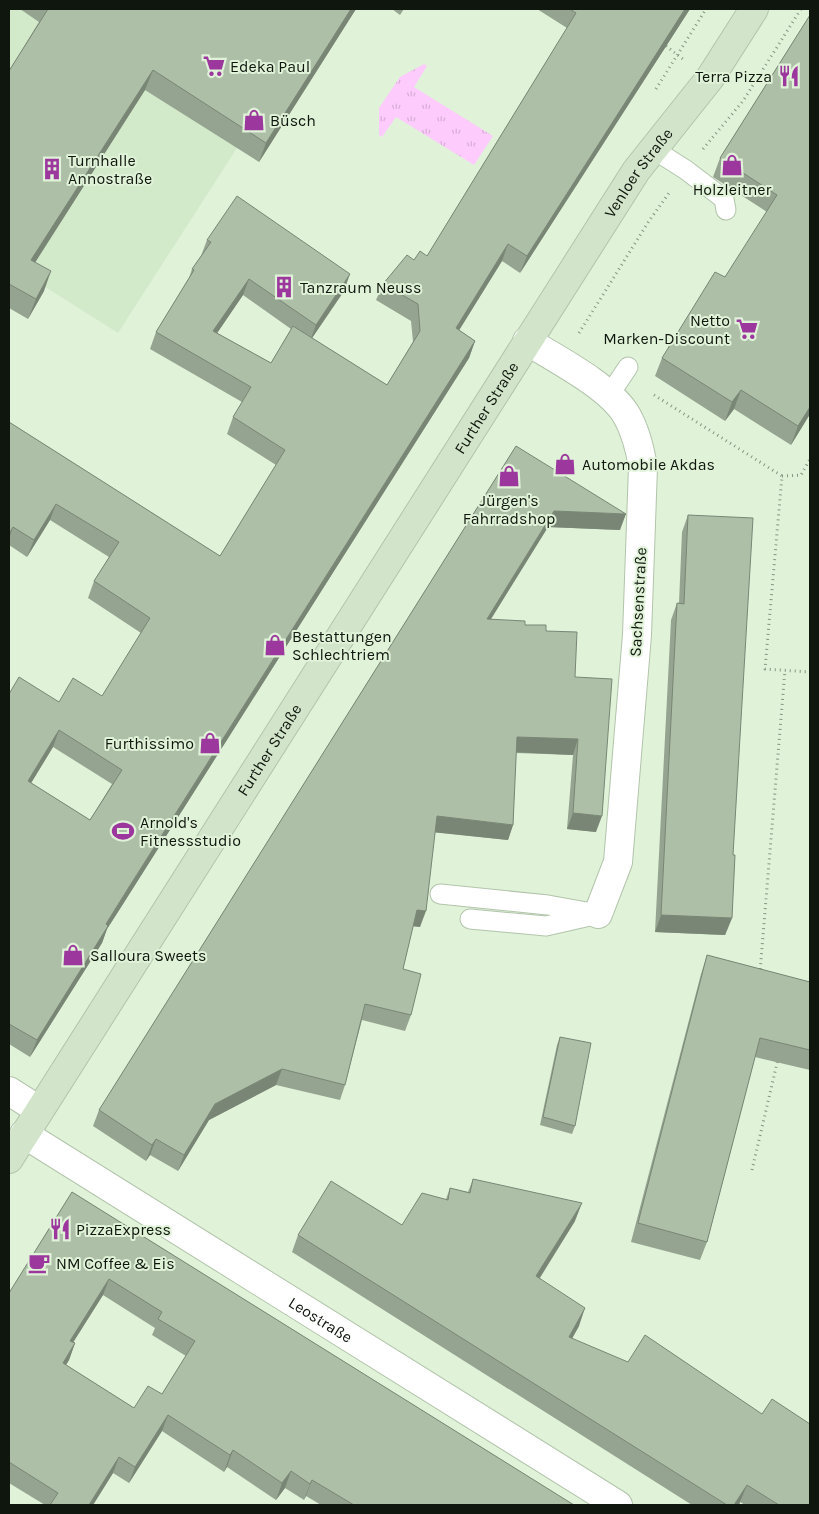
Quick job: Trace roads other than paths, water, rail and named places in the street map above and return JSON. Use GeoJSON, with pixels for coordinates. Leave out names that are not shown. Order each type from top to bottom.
{"type":"FeatureCollection","features":[{"type":"Feature","properties":{"kind":"main road","name":"Venloer Straße"},"geometry":{"type":"LineString","coordinates":[[527,340],[636,171],[710,78],[754,9]]}},
{"type":"Feature","properties":{"kind":"main road","name":"Further Straße"},"geometry":{"type":"LineString","coordinates":[[9,1159],[527,340]]}},
{"type":"Feature","properties":{"kind":"street","name":"Sachsenstraße"},"geometry":{"type":"LineString","coordinates":[[527,340],[621,379],[627,415],[638,441],[643,468],[637,635],[618,862],[598,914]]}},
{"type":"Feature","properties":{"kind":"street"},"geometry":{"type":"LineString","coordinates":[[9,1091],[39,1110]]}},
{"type":"Feature","properties":{"kind":"street","name":"Leostraße"},"geometry":{"type":"LineString","coordinates":[[24,1134],[618,1505]]}},
{"type":"Feature","properties":{"kind":"lane"},"geometry":{"type":"LineString","coordinates":[[653,149],[686,170],[724,199],[726,210]]}},
{"type":"Feature","properties":{"kind":"lane"},"geometry":{"type":"LineString","coordinates":[[440,894],[548,905],[598,914]]}},
{"type":"Feature","properties":{"kind":"lane"},"geometry":{"type":"LineString","coordinates":[[470,919],[546,926],[598,914]]}},
{"type":"Feature","properties":{"kind":"place","name":"Edeka Paul"},"geometry":{"type":"Point","coordinates":[214,66]}},
{"type":"Feature","properties":{"kind":"place","name":"Terra Pizza"},"geometry":{"type":"Point","coordinates":[789,76]}},
{"type":"Feature","properties":{"kind":"place","name":"Büsch"},"geometry":{"type":"Point","coordinates":[254,120]}},
{"type":"Feature","properties":{"kind":"place","name":"Holzleitner"},"geometry":{"type":"Point","coordinates":[732,165]}},
{"type":"Feature","properties":{"kind":"place","name":"Turnhalle Annostraße"},"geometry":{"type":"Point","coordinates":[52,169]}},
{"type":"Feature","properties":{"kind":"place","name":"Tanzraum Neuss"},"geometry":{"type":"Point","coordinates":[284,287]}},
{"type":"Feature","properties":{"kind":"place","name":"Netto Marken-Discount"},"geometry":{"type":"Point","coordinates":[747,329]}},
{"type":"Feature","properties":{"kind":"place","name":"Automobile Akdas"},"geometry":{"type":"Point","coordinates":[565,464]}},
{"type":"Feature","properties":{"kind":"place","name":"Jürgen's Fahrradshop"},"geometry":{"type":"Point","coordinates":[509,476]}},
{"type":"Feature","properties":{"kind":"place","name":"Bestattungen Schlechtriem"},"geometry":{"type":"Point","coordinates":[275,645]}},
{"type":"Feature","properties":{"kind":"place","name":"Furthissimo"},"geometry":{"type":"Point","coordinates":[210,743]}},
{"type":"Feature","properties":{"kind":"place","name":"Arnold's Fitnessstudio"},"geometry":{"type":"Point","coordinates":[123,831]}},
{"type":"Feature","properties":{"kind":"place","name":"Salloura Sweets"},"geometry":{"type":"Point","coordinates":[73,955]}},
{"type":"Feature","properties":{"kind":"place","name":"PizzaExpress"},"geometry":{"type":"Point","coordinates":[60,1229]}},
{"type":"Feature","properties":{"kind":"place","name":"NM Coffee & Eis"},"geometry":{"type":"Point","coordinates":[39,1263]}}]}
